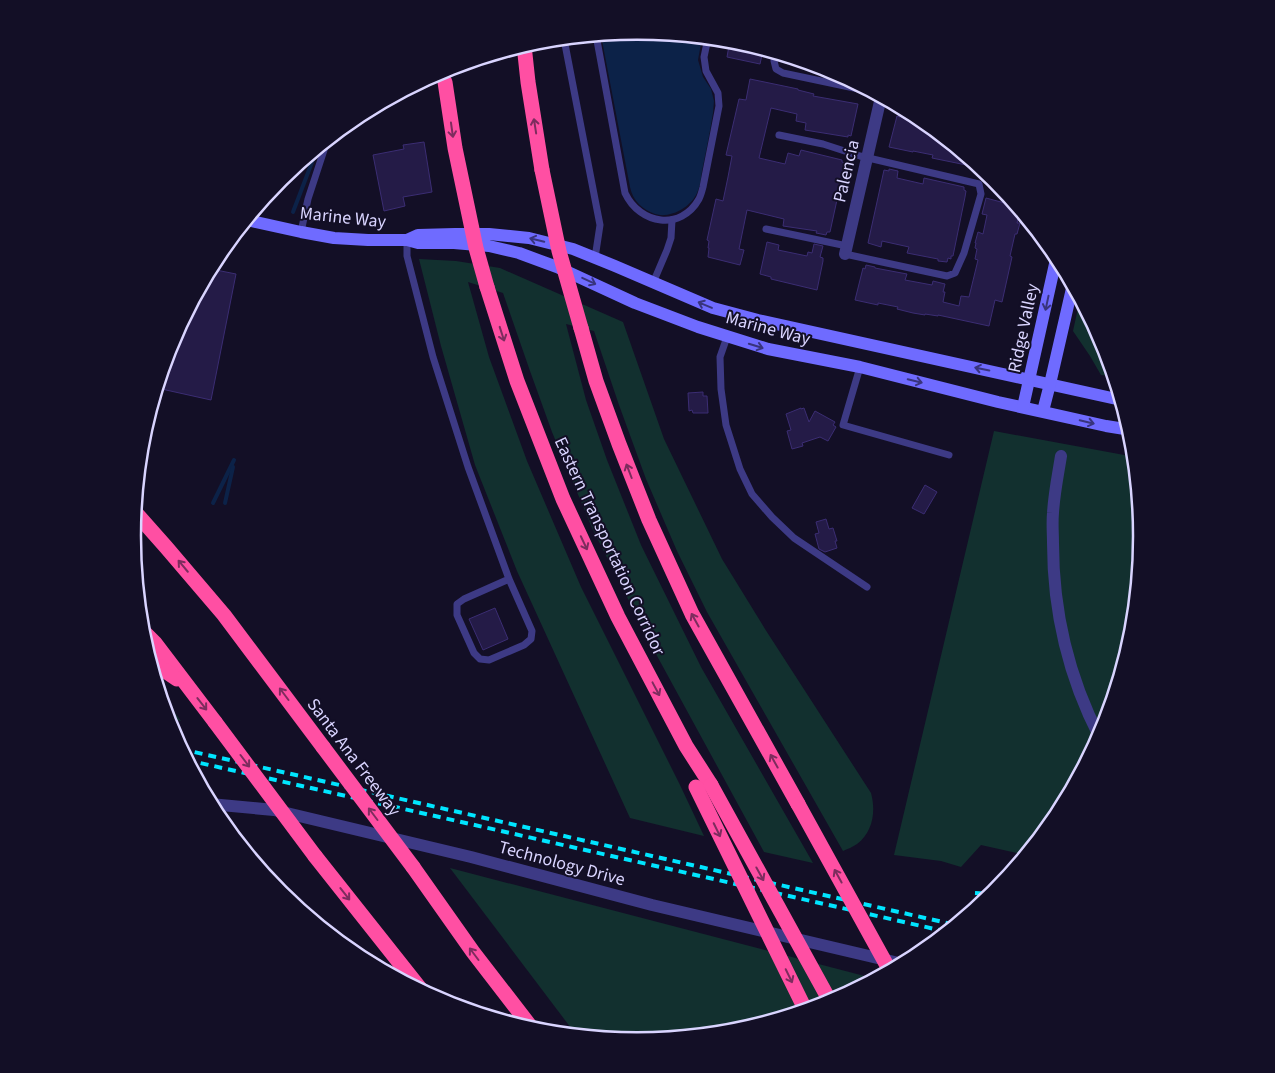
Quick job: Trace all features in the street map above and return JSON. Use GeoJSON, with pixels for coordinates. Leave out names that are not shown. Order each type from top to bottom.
{"type":"FeatureCollection","features":[{"type":"Feature","properties":{"kind":"highway"},"geometry":{"type":"LineString","coordinates":[[525,54],[542,170],[559,251],[596,382],[648,520],[692,614],[887,966]]}},
{"type":"Feature","properties":{"kind":"highway","name":"Eastern Transportation Corridor"},"geometry":{"type":"LineString","coordinates":[[445,79],[455,148],[476,248],[517,381],[563,499],[618,617],[686,746],[704,786]]}},
{"type":"Feature","properties":{"kind":"highway","name":"Santa Ana Freeway"},"geometry":{"type":"LineString","coordinates":[[142,519],[224,615],[413,867],[473,952],[525,1020]]}},
{"type":"Feature","properties":{"kind":"highway"},"geometry":{"type":"LineString","coordinates":[[153,641],[315,856],[411,978]]}},
{"type":"Feature","properties":{"kind":"highway"},"geometry":{"type":"LineString","coordinates":[[158,666],[188,687]]}},
{"type":"Feature","properties":{"kind":"highway"},"geometry":{"type":"LineString","coordinates":[[704,786],[827,996]]}},
{"type":"Feature","properties":{"kind":"highway"},"geometry":{"type":"LineString","coordinates":[[704,786],[803,1005]]}},
{"type":"Feature","properties":{"kind":"highway"},"geometry":{"type":"LineString","coordinates":[[862,919],[892,962]]}},
{"type":"Feature","properties":{"kind":"highway"},"geometry":{"type":"LineString","coordinates":[[504,992],[533,1021]]}},
{"type":"Feature","properties":{"kind":"main road","name":"Marine Way"},"geometry":{"type":"LineString","coordinates":[[254,222],[334,238],[454,243],[489,246],[519,253],[558,267],[635,302],[727,337],[768,349],[860,367],[1023,407],[1121,428]]}},
{"type":"Feature","properties":{"kind":"main road","name":"Marine Way"},"geometry":{"type":"LineString","coordinates":[[406,240],[418,234],[489,234],[529,238],[572,249],[713,308],[758,320],[1114,398]]}},
{"type":"Feature","properties":{"kind":"main road","name":"Ridge Valley"},"geometry":{"type":"LineString","coordinates":[[1023,407],[1054,268]]}},
{"type":"Feature","properties":{"kind":"main road"},"geometry":{"type":"LineString","coordinates":[[1043,411],[1071,294]]}},
{"type":"Feature","properties":{"kind":"street","name":"Palencia"},"geometry":{"type":"LineString","coordinates":[[846,250],[880,103]]}},
{"type":"Feature","properties":{"kind":"street"},"geometry":{"type":"LineString","coordinates":[[1061,456],[1052,513],[1053,571],[1059,622],[1071,669],[1087,713],[1095,729]]}},
{"type":"Feature","properties":{"kind":"street","name":"Technology Drive"},"geometry":{"type":"LineString","coordinates":[[221,805],[274,810],[470,857],[662,907],[893,961]]}},
{"type":"Feature","properties":{"kind":"lane"},"geometry":{"type":"LineString","coordinates":[[597,42],[625,193],[629,202],[639,211],[660,221],[672,220],[692,209],[700,198],[703,188],[719,106],[718,93],[706,71],[704,57],[707,45]]}},
{"type":"Feature","properties":{"kind":"lane"},"geometry":{"type":"LineString","coordinates":[[565,45],[600,225],[595,258]]}},
{"type":"Feature","properties":{"kind":"lane"},"geometry":{"type":"LineString","coordinates":[[774,59],[776,69],[783,73],[847,87]]}},
{"type":"Feature","properties":{"kind":"lane"},"geometry":{"type":"LineString","coordinates":[[766,229],[947,276],[955,273],[964,253],[980,194],[979,184],[823,144],[779,135]]}},
{"type":"Feature","properties":{"kind":"lane"},"geometry":{"type":"LineString","coordinates":[[302,232],[308,199],[323,152]]}},
{"type":"Feature","properties":{"kind":"lane"},"geometry":{"type":"LineString","coordinates":[[653,283],[668,250],[672,220]]}},
{"type":"Feature","properties":{"kind":"lane"},"geometry":{"type":"LineString","coordinates":[[406,240],[407,256],[433,357],[468,467],[508,579],[532,631],[531,640],[524,645],[490,660],[480,659],[474,653],[457,616],[457,604],[508,579]]}},
{"type":"Feature","properties":{"kind":"lane"},"geometry":{"type":"LineString","coordinates":[[727,337],[720,357],[721,389],[726,425],[740,469],[752,494],[794,538],[867,587]]}},
{"type":"Feature","properties":{"kind":"lane"},"geometry":{"type":"LineString","coordinates":[[860,367],[843,425],[949,455]]}},
{"type":"Feature","properties":{"kind":"green space"},"geometry":{"type":"Polygon","coordinates":[[[419,259],[456,261],[500,268],[623,322],[664,439],[722,559],[871,793],[872,821],[867,834],[857,844],[843,851],[707,612],[677,551],[646,479],[594,331],[566,324],[586,400],[607,460],[641,545],[701,667],[813,863],[764,852],[656,654],[592,528],[552,432],[503,293],[468,282],[489,357],[527,461],[581,587],[704,836],[630,818],[517,571],[475,465],[441,346],[419,259]]]}},
{"type":"Feature","properties":{"kind":"green space"},"geometry":{"type":"Polygon","coordinates":[[[1078,308],[1108,376],[1101,375],[1073,331],[1078,308]]]}},
{"type":"Feature","properties":{"kind":"green space"},"geometry":{"type":"Polygon","coordinates":[[[994,431],[1127,456],[1133,504],[1134,536],[1130,601],[1117,665],[1108,696],[1083,756],[1067,785],[1019,854],[981,845],[961,867],[941,861],[894,855],[994,431]]]}},
{"type":"Feature","properties":{"kind":"green space"},"geometry":{"type":"Polygon","coordinates":[[[172,709],[181,721],[176,720],[172,709]]]}},
{"type":"Feature","properties":{"kind":"green space"},"geometry":{"type":"Polygon","coordinates":[[[450,868],[867,977],[797,1007],[766,1016],[702,1029],[638,1033],[571,1029],[450,868]]]}},
{"type":"Feature","properties":{"kind":"water"},"geometry":{"type":"Polygon","coordinates":[[[638,40],[701,44],[698,60],[703,77],[711,89],[714,101],[711,127],[698,191],[690,203],[679,211],[661,215],[646,210],[639,204],[630,187],[602,41],[638,40]]]}},
{"type":"Feature","properties":{"kind":"building"},"geometry":{"type":"Polygon","coordinates":[[[728,49],[762,56],[760,64],[727,57],[728,49]]]}},
{"type":"Feature","properties":{"kind":"building"},"geometry":{"type":"Polygon","coordinates":[[[750,79],[798,89],[814,94],[813,96],[858,104],[851,136],[848,135],[848,137],[805,130],[806,123],[796,121],[797,114],[771,108],[759,158],[785,164],[788,153],[799,156],[801,150],[842,160],[845,163],[830,232],[827,232],[826,235],[816,233],[817,231],[783,226],[784,219],[747,210],[739,249],[744,250],[740,265],[708,257],[709,241],[707,240],[716,199],[723,201],[732,156],[726,155],[739,99],[746,100],[750,79]]]}},
{"type":"Feature","properties":{"kind":"building"},"geometry":{"type":"Polygon","coordinates":[[[897,116],[940,143],[967,165],[932,158],[933,155],[889,147],[897,116]]]}},
{"type":"Feature","properties":{"kind":"building"},"geometry":{"type":"Polygon","coordinates":[[[424,142],[432,192],[403,197],[405,206],[384,211],[373,155],[404,149],[403,145],[424,142]]]}},
{"type":"Feature","properties":{"kind":"building"},"geometry":{"type":"Polygon","coordinates":[[[889,169],[898,171],[897,178],[923,184],[924,178],[964,187],[966,191],[953,256],[951,256],[951,259],[948,258],[947,262],[907,253],[909,247],[882,241],[881,247],[868,243],[884,170],[889,171],[889,169]]]}},
{"type":"Feature","properties":{"kind":"building"},"geometry":{"type":"Polygon","coordinates":[[[986,198],[1006,203],[1018,218],[1017,223],[1020,223],[1017,234],[1015,234],[1002,302],[995,300],[989,326],[938,315],[913,313],[897,309],[898,307],[855,300],[863,268],[865,269],[866,265],[907,274],[905,280],[932,285],[933,281],[945,284],[943,302],[959,306],[961,296],[969,297],[978,260],[975,259],[977,249],[975,248],[975,243],[978,232],[983,234],[987,215],[982,214],[986,198]]]}},
{"type":"Feature","properties":{"kind":"building"},"geometry":{"type":"Polygon","coordinates":[[[767,242],[779,245],[778,250],[807,256],[808,252],[812,253],[814,244],[823,246],[820,257],[823,258],[823,261],[817,290],[771,279],[771,277],[760,274],[767,242]]]}},
{"type":"Feature","properties":{"kind":"building"},"geometry":{"type":"Polygon","coordinates":[[[219,271],[236,274],[211,400],[163,389],[192,317],[219,271]]]}},
{"type":"Feature","properties":{"kind":"building"},"geometry":{"type":"Polygon","coordinates":[[[703,392],[703,396],[707,396],[708,413],[693,413],[692,410],[689,411],[688,393],[703,392]]]}},
{"type":"Feature","properties":{"kind":"building"},"geometry":{"type":"Polygon","coordinates":[[[804,408],[809,422],[815,411],[835,422],[833,425],[836,427],[828,441],[820,437],[802,443],[803,446],[792,449],[787,431],[791,430],[786,414],[804,408]]]}},
{"type":"Feature","properties":{"kind":"building"},"geometry":{"type":"Polygon","coordinates":[[[925,485],[937,492],[924,514],[912,508],[925,485]]]}},
{"type":"Feature","properties":{"kind":"building"},"geometry":{"type":"Polygon","coordinates":[[[826,519],[829,529],[833,528],[837,548],[825,552],[819,549],[815,534],[819,533],[816,522],[826,519]]]}},
{"type":"Feature","properties":{"kind":"building"},"geometry":{"type":"Polygon","coordinates":[[[495,608],[508,639],[483,650],[469,619],[495,608]]]}},
{"type":"Feature","properties":{"kind":"waterway"},"geometry":{"type":"LineString","coordinates":[[293,212],[312,161]]}},
{"type":"Feature","properties":{"kind":"waterway"},"geometry":{"type":"LineString","coordinates":[[213,503],[234,460]]}},
{"type":"Feature","properties":{"kind":"waterway"},"geometry":{"type":"LineString","coordinates":[[225,503],[233,467]]}},
{"type":"Feature","properties":{"kind":"railway"},"geometry":{"type":"LineString","coordinates":[[190,751],[948,923]]}},
{"type":"Feature","properties":{"kind":"railway"},"geometry":{"type":"LineString","coordinates":[[195,762],[940,930]]}},
{"type":"Feature","properties":{"kind":"railway"},"geometry":{"type":"LineString","coordinates":[[975,893],[983,893]]}}]}
